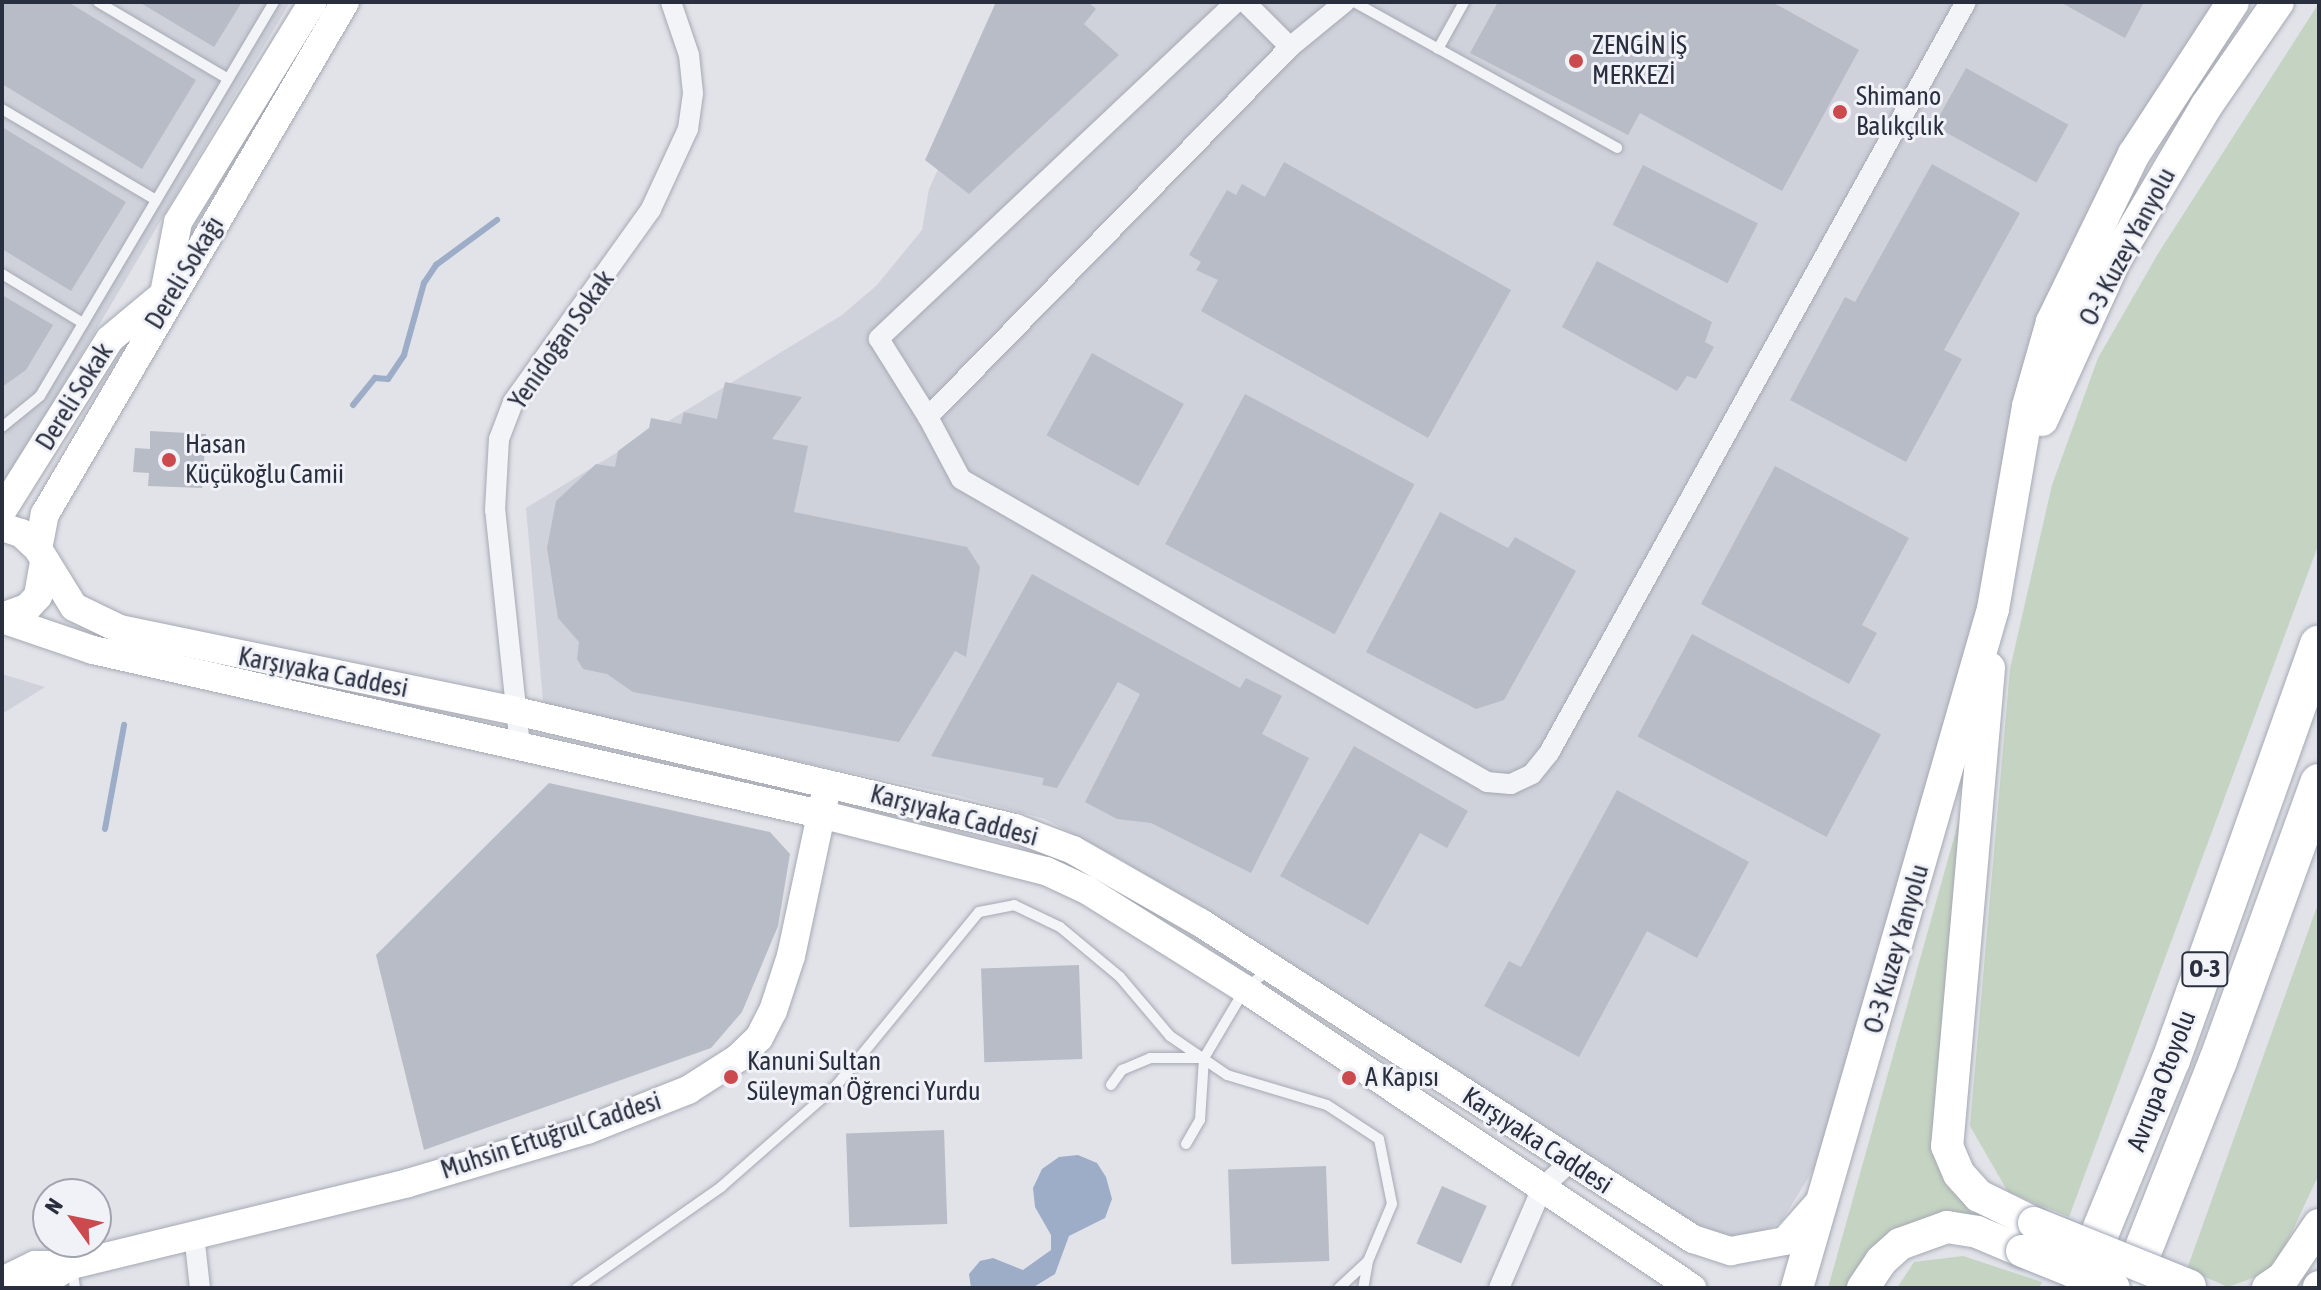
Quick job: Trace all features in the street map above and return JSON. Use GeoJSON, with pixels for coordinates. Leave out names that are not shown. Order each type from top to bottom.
{"type":"FeatureCollection","features":[{"type":"Feature","properties":{"kind":"highway","name":"Avrupa Otoyolu"},"geometry":{"type":"LineString","coordinates":[[2077,1288],[2171,1060],[2319,645]]}},
{"type":"Feature","properties":{"kind":"highway","name":"Avrupa Otoyolu"},"geometry":{"type":"LineString","coordinates":[[2128,1288],[2213,1075],[2319,783]]}},
{"type":"Feature","properties":{"kind":"main road","name":"Dereli Sokak"},"geometry":{"type":"LineString","coordinates":[[2,511],[110,339],[164,294],[178,222],[313,2]]}},
{"type":"Feature","properties":{"kind":"main road","name":"Dereli Sokağı"},"geometry":{"type":"LineString","coordinates":[[2,618],[27,608],[38,596],[45,514],[345,2]]}},
{"type":"Feature","properties":{"kind":"main road"},"geometry":{"type":"LineString","coordinates":[[2114,1288],[2028,1237],[1979,1196],[1959,1174],[1947,1146],[1993,609],[2028,406],[2052,322],[2134,154],[2233,2]]}},
{"type":"Feature","properties":{"kind":"main road","name":"O-3 Kuzey Yanyolu"},"geometry":{"type":"LineString","coordinates":[[2011,510],[2043,414],[2114,262],[2207,105],[2278,2]]}},
{"type":"Feature","properties":{"kind":"main road"},"geometry":{"type":"LineString","coordinates":[[2,527],[21,533],[41,555]]}},
{"type":"Feature","properties":{"kind":"main road","name":"Karşıyaka Caddesi"},"geometry":{"type":"LineString","coordinates":[[41,555],[74,607],[120,629],[520,712],[1015,828],[1073,850],[1271,968],[1569,1163],[1693,1239],[1731,1251],[1785,1241],[1824,1198]]}},
{"type":"Feature","properties":{"kind":"main road","name":"O-3 Kuzey Yanyolu"},"geometry":{"type":"LineString","coordinates":[[1797,1288],[1993,609]]}},
{"type":"Feature","properties":{"kind":"main road","name":"Karşıyaka Caddesi"},"geometry":{"type":"LineString","coordinates":[[2,618],[93,650],[820,814],[1046,871],[1099,897],[1245,989],[1692,1288]]}},
{"type":"Feature","properties":{"kind":"main road","name":"Muhsin Ertuğrul Caddesi"},"geometry":{"type":"LineString","coordinates":[[34,1288],[194,1234],[408,1183],[587,1130],[688,1090],[738,1058],[759,1038],[773,1011],[791,956],[828,784]]}},
{"type":"Feature","properties":{"kind":"main road"},"geometry":{"type":"LineString","coordinates":[[2268,1288],[2283,1278],[2319,1225]]}},
{"type":"Feature","properties":{"kind":"main road"},"geometry":{"type":"LineString","coordinates":[[1863,1288],[1881,1261],[1900,1244],[1947,1227],[2028,1237],[2193,1287]]}},
{"type":"Feature","properties":{"kind":"main road","name":"Muhsin Ertuğrul Caddesi"},"geometry":{"type":"LineString","coordinates":[[2,1281],[35,1265],[73,1276]]}},
{"type":"Feature","properties":{"kind":"street","name":"Yenidoğan Sokak"},"geometry":{"type":"LineString","coordinates":[[520,746],[520,712],[495,510],[499,439],[513,402],[651,209],[688,129],[693,93],[689,55],[671,2]]}},
{"type":"Feature","properties":{"kind":"street"},"geometry":{"type":"LineString","coordinates":[[1236,2],[879,339],[928,417],[961,479],[1487,782],[1511,784],[1532,774],[1549,753],[1966,2]]}},
{"type":"Feature","properties":{"kind":"street"},"geometry":{"type":"LineString","coordinates":[[1245,2],[1290,47]]}},
{"type":"Feature","properties":{"kind":"street"},"geometry":{"type":"LineString","coordinates":[[928,417],[1290,47],[1345,2]]}},
{"type":"Feature","properties":{"kind":"street"},"geometry":{"type":"LineString","coordinates":[[1499,1288],[1542,1188],[1569,1163]]}},
{"type":"Feature","properties":{"kind":"street"},"geometry":{"type":"LineString","coordinates":[[194,1234],[200,1288]]}},
{"type":"Feature","properties":{"kind":"lane"},"geometry":{"type":"LineString","coordinates":[[98,2],[228,79]]}},
{"type":"Feature","properties":{"kind":"lane"},"geometry":{"type":"LineString","coordinates":[[2,427],[40,396],[274,2]]}},
{"type":"Feature","properties":{"kind":"lane"},"geometry":{"type":"LineString","coordinates":[[1354,2],[1617,148]]}},
{"type":"Feature","properties":{"kind":"lane"},"geometry":{"type":"LineString","coordinates":[[1438,49],[1464,2]]}},
{"type":"Feature","properties":{"kind":"lane"},"geometry":{"type":"LineString","coordinates":[[2,109],[156,200]]}},
{"type":"Feature","properties":{"kind":"lane"},"geometry":{"type":"LineString","coordinates":[[2,274],[83,323]]}},
{"type":"Feature","properties":{"kind":"lane"},"geometry":{"type":"LineString","coordinates":[[577,1288],[721,1187],[836,1086],[979,912],[1014,905],[1060,927],[1120,977],[1170,1036],[1227,1075],[1327,1105],[1379,1139],[1392,1204],[1368,1261],[1363,1288]]}},
{"type":"Feature","properties":{"kind":"lane"},"geometry":{"type":"LineString","coordinates":[[1186,1144],[1200,1120],[1204,1058],[1245,989],[1271,968]]}},
{"type":"Feature","properties":{"kind":"lane"},"geometry":{"type":"LineString","coordinates":[[1111,1085],[1122,1070],[1150,1058],[1204,1058]]}},
{"type":"Feature","properties":{"kind":"lane"},"geometry":{"type":"LineString","coordinates":[[1339,1288],[1368,1261]]}},
{"type":"Feature","properties":{"kind":"shaded area"},"geometry":{"type":"Polygon","coordinates":[[[2,2],[290,2],[2,489],[2,2]]]}},
{"type":"Feature","properties":{"kind":"shaded area"},"geometry":{"type":"Polygon","coordinates":[[[1015,2],[2217,2],[2072,243],[2043,330],[1966,659],[1815,1167],[1781,1222],[1759,1234],[1706,1239],[1123,861],[1045,819],[956,795],[553,709],[543,701],[526,508],[842,315],[877,285],[922,230],[929,189],[1015,2]]]}},
{"type":"Feature","properties":{"kind":"shaded area"},"geometry":{"type":"Polygon","coordinates":[[[2,674],[45,687],[2,714],[2,674]]]}},
{"type":"Feature","properties":{"kind":"green space"},"geometry":{"type":"Polygon","coordinates":[[[2319,3],[2319,543],[2069,1217],[2008,1192],[1970,1126],[2010,669],[2052,485],[2098,358],[2159,252],[2319,3]]]}},
{"type":"Feature","properties":{"kind":"green space"},"geometry":{"type":"Polygon","coordinates":[[[1973,770],[1945,1176],[1973,1215],[1893,1229],[1861,1265],[1850,1288],[1828,1288],[1973,770]]]}},
{"type":"Feature","properties":{"kind":"green space"},"geometry":{"type":"Polygon","coordinates":[[[2319,901],[2319,1174],[2274,1270],[2228,1287],[2187,1269],[2319,901]]]}},
{"type":"Feature","properties":{"kind":"green space"},"geometry":{"type":"Polygon","coordinates":[[[1963,1256],[2042,1282],[2039,1288],[1897,1288],[1914,1262],[1963,1256]]]}},
{"type":"Feature","properties":{"kind":"water"},"geometry":{"type":"Polygon","coordinates":[[[1078,1155],[1097,1163],[1106,1177],[1112,1199],[1105,1218],[1069,1236],[1055,1274],[1032,1288],[971,1288],[969,1274],[980,1261],[993,1258],[1023,1270],[1051,1250],[1051,1235],[1035,1207],[1033,1188],[1042,1169],[1059,1157],[1078,1155]]]}},
{"type":"Feature","properties":{"kind":"building"},"geometry":{"type":"Polygon","coordinates":[[[2,2],[68,2],[196,80],[142,169],[2,84],[2,2]]]}},
{"type":"Feature","properties":{"kind":"building"},"geometry":{"type":"Polygon","coordinates":[[[139,2],[242,2],[214,47],[139,2]]]}},
{"type":"Feature","properties":{"kind":"building"},"geometry":{"type":"Polygon","coordinates":[[[996,2],[1088,2],[1096,9],[1084,24],[1119,55],[969,194],[925,160],[996,2]]]}},
{"type":"Feature","properties":{"kind":"building"},"geometry":{"type":"Polygon","coordinates":[[[1498,2],[1772,2],[1859,50],[1782,191],[1640,113],[1628,135],[1470,53],[1498,2]]]}},
{"type":"Feature","properties":{"kind":"building"},"geometry":{"type":"Polygon","coordinates":[[[2060,2],[2144,2],[2125,38],[2060,2]]]}},
{"type":"Feature","properties":{"kind":"building"},"geometry":{"type":"Polygon","coordinates":[[[1966,68],[2068,125],[2036,182],[1934,126],[1966,68]]]}},
{"type":"Feature","properties":{"kind":"building"},"geometry":{"type":"Polygon","coordinates":[[[2,127],[126,202],[71,291],[2,249],[2,127]]]}},
{"type":"Feature","properties":{"kind":"building"},"geometry":{"type":"Polygon","coordinates":[[[1284,162],[1511,290],[1428,438],[1201,311],[1218,280],[1196,270],[1201,262],[1189,255],[1227,190],[1236,195],[1242,184],[1265,197],[1284,162]]]}},
{"type":"Feature","properties":{"kind":"building"},"geometry":{"type":"Polygon","coordinates":[[[1932,164],[2020,213],[1944,350],[1962,359],[1906,462],[1790,400],[1845,297],[1855,302],[1932,164]]]}},
{"type":"Feature","properties":{"kind":"building"},"geometry":{"type":"Polygon","coordinates":[[[1643,165],[1758,224],[1728,283],[1613,225],[1643,165]]]}},
{"type":"Feature","properties":{"kind":"building"},"geometry":{"type":"Polygon","coordinates":[[[1597,261],[1712,322],[1705,342],[1714,347],[1696,379],[1687,376],[1677,391],[1562,327],[1597,261]]]}},
{"type":"Feature","properties":{"kind":"building"},"geometry":{"type":"Polygon","coordinates":[[[2,295],[53,325],[26,370],[2,387],[2,295]]]}},
{"type":"Feature","properties":{"kind":"building"},"geometry":{"type":"Polygon","coordinates":[[[1092,353],[1184,404],[1138,486],[1046,435],[1092,353]]]}},
{"type":"Feature","properties":{"kind":"building"},"geometry":{"type":"Polygon","coordinates":[[[725,382],[802,397],[772,439],[808,446],[794,512],[967,547],[980,567],[966,657],[955,651],[899,742],[633,692],[607,674],[583,669],[577,659],[579,642],[558,618],[547,548],[556,501],[596,464],[615,467],[618,451],[649,428],[651,418],[681,424],[684,412],[717,419],[725,382]]]}},
{"type":"Feature","properties":{"kind":"building"},"geometry":{"type":"Polygon","coordinates":[[[1245,394],[1415,484],[1335,634],[1165,544],[1245,394]]]}},
{"type":"Feature","properties":{"kind":"building","name":"Hasan Küçükoğlu Camii"},"geometry":{"type":"Polygon","coordinates":[[[150,431],[206,434],[202,488],[148,486],[149,473],[133,472],[135,448],[150,449],[150,431]]]}},
{"type":"Feature","properties":{"kind":"building"},"geometry":{"type":"Polygon","coordinates":[[[1775,466],[1909,538],[1862,625],[1877,633],[1849,684],[1701,604],[1775,466]]]}},
{"type":"Feature","properties":{"kind":"building"},"geometry":{"type":"Polygon","coordinates":[[[1440,512],[1508,548],[1515,537],[1576,571],[1504,700],[1476,709],[1366,652],[1440,512]]]}},
{"type":"Feature","properties":{"kind":"building"},"geometry":{"type":"Polygon","coordinates":[[[1032,574],[1240,688],[1246,678],[1282,696],[1262,734],[1309,758],[1251,873],[1151,823],[1117,819],[1085,802],[1140,694],[1118,682],[1057,788],[1042,785],[1044,778],[931,756],[1032,574]]]}},
{"type":"Feature","properties":{"kind":"building"},"geometry":{"type":"Polygon","coordinates":[[[1692,634],[1881,734],[1826,837],[1638,736],[1692,634]]]}},
{"type":"Feature","properties":{"kind":"building"},"geometry":{"type":"Polygon","coordinates":[[[1354,746],[1468,811],[1447,848],[1420,833],[1368,925],[1280,876],[1354,746]]]}},
{"type":"Feature","properties":{"kind":"building"},"geometry":{"type":"Polygon","coordinates":[[[549,783],[770,832],[790,854],[778,926],[742,1012],[711,1048],[424,1150],[376,955],[549,783]]]}},
{"type":"Feature","properties":{"kind":"building"},"geometry":{"type":"Polygon","coordinates":[[[1617,790],[1749,862],[1697,958],[1647,931],[1579,1057],[1484,1006],[1509,961],[1521,967],[1617,790]]]}},
{"type":"Feature","properties":{"kind":"building"},"geometry":{"type":"Polygon","coordinates":[[[1079,965],[1082,1059],[984,1062],[981,968],[1079,965]]]}},
{"type":"Feature","properties":{"kind":"building"},"geometry":{"type":"Polygon","coordinates":[[[944,1130],[947,1224],[849,1227],[846,1133],[944,1130]]]}},
{"type":"Feature","properties":{"kind":"building"},"geometry":{"type":"Polygon","coordinates":[[[1326,1166],[1329,1261],[1231,1264],[1228,1169],[1326,1166]]]}},
{"type":"Feature","properties":{"kind":"building"},"geometry":{"type":"Polygon","coordinates":[[[1442,1186],[1487,1206],[1461,1263],[1416,1244],[1442,1186]]]}},
{"type":"Feature","properties":{"kind":"waterway"},"geometry":{"type":"LineString","coordinates":[[353,405],[375,378],[388,379],[404,355],[424,283],[436,265],[497,220]]}},
{"type":"Feature","properties":{"kind":"waterway"},"geometry":{"type":"LineString","coordinates":[[105,829],[124,725]]}},
{"type":"Feature","properties":{"kind":"place","name":"ZENGİN İŞ MERKEZİ"},"geometry":{"type":"Point","coordinates":[1576,61]}},
{"type":"Feature","properties":{"kind":"place","name":"Shimano Balıkçılık"},"geometry":{"type":"Point","coordinates":[1840,112]}},
{"type":"Feature","properties":{"kind":"place","name":"Hasan Küçükoğlu Camii"},"geometry":{"type":"Point","coordinates":[169,460]}},
{"type":"Feature","properties":{"kind":"place","name":"Kanuni Sultan Süleyman Öğrenci Yurdu"},"geometry":{"type":"Point","coordinates":[731,1077]}},
{"type":"Feature","properties":{"kind":"place","name":"A Kapısı"},"geometry":{"type":"Point","coordinates":[1349,1078]}}]}
